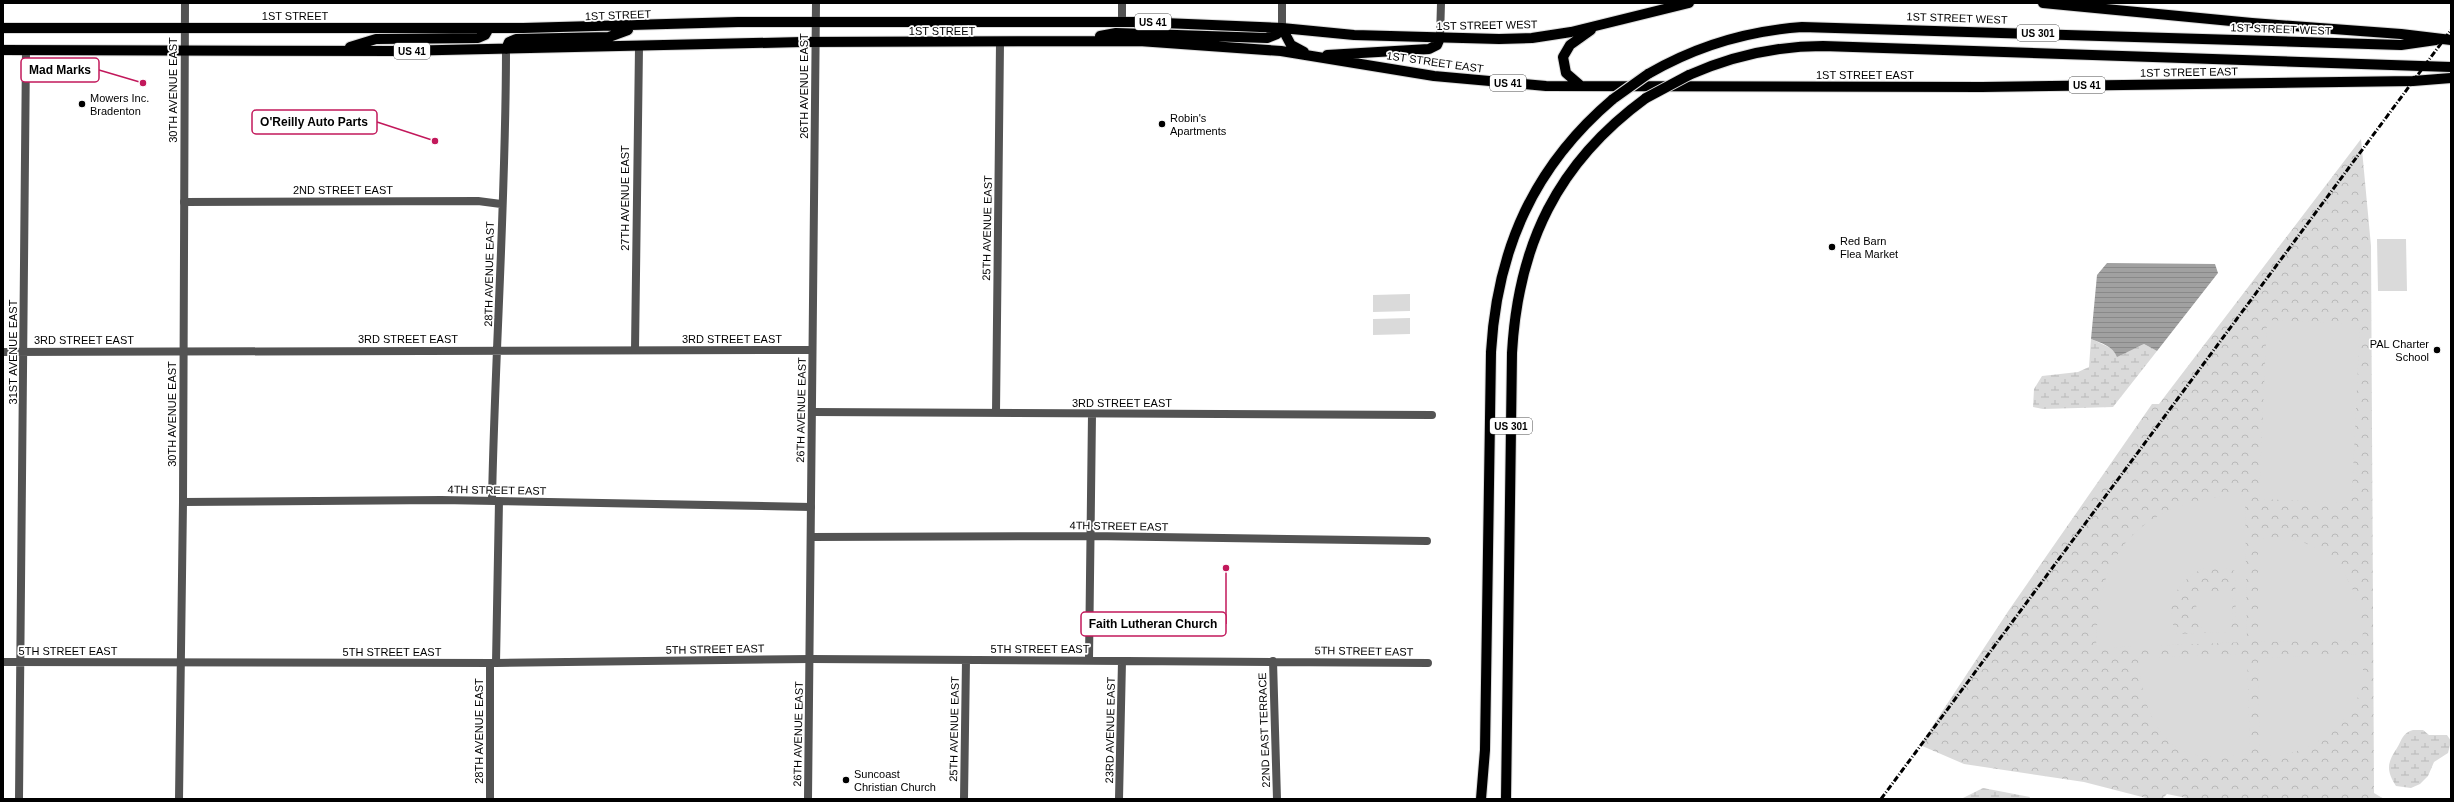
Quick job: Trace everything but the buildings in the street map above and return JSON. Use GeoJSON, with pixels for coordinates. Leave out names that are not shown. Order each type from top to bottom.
{"type":"FeatureCollection","features":[{"type":"Feature","properties":{"kind":"main road","name":"1ST STREET WEST"},"geometry":{"type":"LineString","coordinates":[[1282,28],[1354,35],[1440,38],[1524,38],[1594,28],[1689,3]]}},
{"type":"Feature","properties":{"kind":"main road","name":"1ST STREET WEST"},"geometry":{"type":"LineString","coordinates":[[2043,3],[2401,34],[2436,40]]}},
{"type":"Feature","properties":{"kind":"main road","name":"1ST STREET"},"geometry":{"type":"LineString","coordinates":[[3,28],[489,28],[816,21],[1122,22],[1282,28]]}},
{"type":"Feature","properties":{"kind":"main road"},"geometry":{"type":"LineString","coordinates":[[506,49],[509,42],[516,39],[609,36],[638,26]]}},
{"type":"Feature","properties":{"kind":"main road","name":"1ST STREET WEST"},"geometry":{"type":"LineString","coordinates":[[1480,799],[1485,750],[1491,352],[1497,298],[1510,244],[1533,195],[1564,148],[1613,99],[1648,74],[1694,50],[1731,38],[1766,30],[1802,27],[2401,45],[2436,40],[2451,40]]}},
{"type":"Feature","properties":{"kind":"main road"},"geometry":{"type":"LineString","coordinates":[[340,50],[376,39],[478,38],[485,35],[489,28]]}},
{"type":"Feature","properties":{"kind":"main road"},"geometry":{"type":"LineString","coordinates":[[1076,41],[1116,34],[1267,38],[1277,34],[1282,28],[1292,45],[1315,56],[1337,53],[1429,49],[1437,45],[1440,38]]}},
{"type":"Feature","properties":{"kind":"main road"},"geometry":{"type":"LineString","coordinates":[[1581,86],[1566,73],[1563,57],[1570,45],[1594,28]]}},
{"type":"Feature","properties":{"kind":"main road","name":"1ST STREET"},"geometry":{"type":"LineString","coordinates":[[3,50],[506,49],[816,42],[1000,43],[1076,41],[1192,44],[1281,51]]}},
{"type":"Feature","properties":{"kind":"main road","name":"US 301"},"geometry":{"type":"LineString","coordinates":[[1506,799],[1512,353],[1519,288],[1525,264],[1537,230],[1563,183],[1596,141],[1646,98],[1689,75],[1716,63],[1752,53],[1787,47],[1823,46],[2451,67]]}},
{"type":"Feature","properties":{"kind":"main road","name":"1ST STREET EAST"},"geometry":{"type":"LineString","coordinates":[[1281,51],[1454,78],[1511,84],[1581,86],[1982,87],[2418,81],[2451,78]]}},
{"type":"Feature","properties":{"kind":"street","name":"30TH AVENUE EAST"},"geometry":{"type":"LineString","coordinates":[[179,799],[183,502],[182,351],[185,3]]}},
{"type":"Feature","properties":{"kind":"street","name":"26TH AVENUE EAST"},"geometry":{"type":"LineString","coordinates":[[808,799],[811,659],[812,350],[816,3]]}},
{"type":"Feature","properties":{"kind":"street"},"geometry":{"type":"LineString","coordinates":[[1122,3],[1122,22]]}},
{"type":"Feature","properties":{"kind":"street"},"geometry":{"type":"LineString","coordinates":[[1282,3],[1282,28]]}},
{"type":"Feature","properties":{"kind":"street"},"geometry":{"type":"LineString","coordinates":[[1440,38],[1441,3]]}},
{"type":"Feature","properties":{"kind":"street"},"geometry":{"type":"LineString","coordinates":[[2107,3],[2116,10]]}},
{"type":"Feature","properties":{"kind":"street","name":"25TH AVENUE EAST"},"geometry":{"type":"LineString","coordinates":[[996,413],[1000,43]]}},
{"type":"Feature","properties":{"kind":"street","name":"27TH AVENUE EAST"},"geometry":{"type":"LineString","coordinates":[[635,350],[639,47]]}},
{"type":"Feature","properties":{"kind":"street","name":"28TH AVENUE EAST"},"geometry":{"type":"LineString","coordinates":[[490,799],[496,500],[494,383],[498,350],[501,204],[506,132],[506,49]]}},
{"type":"Feature","properties":{"kind":"street","name":"31ST AVENUE EAST"},"geometry":{"type":"LineString","coordinates":[[19,799],[25,352],[26,50]]}},
{"type":"Feature","properties":{"kind":"street","name":"2ND STREET EAST"},"geometry":{"type":"LineString","coordinates":[[184,202],[478,200],[501,204]]}},
{"type":"Feature","properties":{"kind":"street","name":"3RD STREET EAST"},"geometry":{"type":"LineString","coordinates":[[3,352],[812,350]]}},
{"type":"Feature","properties":{"kind":"street","name":"3RD STREET EAST"},"geometry":{"type":"LineString","coordinates":[[812,412],[1432,415]]}},
{"type":"Feature","properties":{"kind":"street"},"geometry":{"type":"LineString","coordinates":[[1090,660],[1092,414]]}},
{"type":"Feature","properties":{"kind":"street","name":"4TH STREET EAST"},"geometry":{"type":"LineString","coordinates":[[183,502],[496,500],[811,506]]}},
{"type":"Feature","properties":{"kind":"street","name":"4TH STREET EAST"},"geometry":{"type":"LineString","coordinates":[[811,537],[1091,536],[1428,542]]}},
{"type":"Feature","properties":{"kind":"street","name":"5TH STREET EAST"},"geometry":{"type":"LineString","coordinates":[[3,662],[493,663],[811,659],[1428,663]]}},
{"type":"Feature","properties":{"kind":"street","name":"25TH AVENUE EAST"},"geometry":{"type":"LineString","coordinates":[[964,799],[966,660]]}},
{"type":"Feature","properties":{"kind":"street","name":"23RD AVENUE EAST"},"geometry":{"type":"LineString","coordinates":[[1119,799],[1122,661]]}},
{"type":"Feature","properties":{"kind":"street","name":"22ND EAST TERRACE"},"geometry":{"type":"LineString","coordinates":[[1273,661],[1277,799]]}},
{"type":"Feature","properties":{"kind":"green space"},"geometry":{"type":"Polygon","coordinates":[[[2361,139],[2371,246],[2374,793],[2384,799],[2191,799],[2167,794],[2162,799],[2150,799],[2084,782],[1964,764],[1920,745],[2009,610],[2152,404],[2159,404],[2361,139]]]}},
{"type":"Feature","properties":{"kind":"green space"},"geometry":{"type":"Polygon","coordinates":[[[2377,239],[2406,239],[2407,291],[2378,291],[2377,239]]]}},
{"type":"Feature","properties":{"kind":"green space"},"geometry":{"type":"Polygon","coordinates":[[[1410,294],[1410,311],[1373,312],[1373,295],[1410,294]]]}},
{"type":"Feature","properties":{"kind":"green space"},"geometry":{"type":"Polygon","coordinates":[[[1410,318],[1410,334],[1373,335],[1373,319],[1410,318]]]}},
{"type":"Feature","properties":{"kind":"green space"},"geometry":{"type":"Polygon","coordinates":[[[2267,320],[2360,324],[2352,495],[2347,495],[2347,503],[2259,499],[2267,320]]]}},
{"type":"Feature","properties":{"kind":"green space"},"geometry":{"type":"Polygon","coordinates":[[[2091,339],[2117,350],[2129,350],[2144,344],[2157,351],[2113,407],[2043,409],[2033,407],[2034,389],[2042,376],[2078,372],[2089,367],[2091,339]]]}},
{"type":"Feature","properties":{"kind":"green space"},"geometry":{"type":"Polygon","coordinates":[[[2245,494],[2247,642],[2096,648],[2102,591],[2108,573],[2118,553],[2131,536],[2147,523],[2182,505],[2223,496],[2245,494]],[[2204,568],[2194,573],[2180,587],[2175,595],[2171,613],[2177,634],[2227,632],[2236,635],[2240,629],[2236,622],[2235,571],[2226,568],[2204,568]]]}},
{"type":"Feature","properties":{"kind":"green space"},"geometry":{"type":"Polygon","coordinates":[[[2258,538],[2298,541],[2314,547],[2327,555],[2338,566],[2354,593],[2359,608],[2363,640],[2258,642],[2258,538]]]}},
{"type":"Feature","properties":{"kind":"green space"},"geometry":{"type":"Polygon","coordinates":[[[2203,593],[2228,593],[2232,597],[2233,622],[2228,628],[2202,629],[2197,622],[2196,601],[2200,600],[2203,593]]]}},
{"type":"Feature","properties":{"kind":"green space"},"geometry":{"type":"Polygon","coordinates":[[[2247,654],[2250,754],[2218,757],[2201,756],[2186,752],[2174,745],[2164,736],[2156,725],[2145,699],[2139,671],[2138,658],[2247,654]]]}},
{"type":"Feature","properties":{"kind":"green space"},"geometry":{"type":"Polygon","coordinates":[[[2363,654],[2361,689],[2355,704],[2341,723],[2323,738],[2302,749],[2287,754],[2260,756],[2258,658],[2363,654]]]}},
{"type":"Feature","properties":{"kind":"green space"},"geometry":{"type":"Polygon","coordinates":[[[2423,730],[2429,735],[2447,735],[2451,741],[2448,753],[2434,762],[2428,776],[2420,784],[2411,788],[2396,786],[2389,771],[2391,758],[2403,737],[2409,731],[2423,730]]]}},
{"type":"Feature","properties":{"kind":"green space"},"geometry":{"type":"Polygon","coordinates":[[[1983,788],[2030,797],[2029,799],[1961,799],[1983,788]]]}},
{"type":"Feature","properties":{"kind":"shaded area"},"geometry":{"type":"Polygon","coordinates":[[[2107,263],[2215,264],[2218,273],[2157,351],[2144,344],[2117,357],[2113,350],[2091,339],[2097,275],[2107,263]]]}},
{"type":"Feature","properties":{"kind":"railway"},"geometry":{"type":"LineString","coordinates":[[1881,799],[2451,30]]}},
{"type":"Feature","properties":{"kind":"place","name":"Mad Marks"},"geometry":{"type":"Point","coordinates":[143,83]}},
{"type":"Feature","properties":{"kind":"place","name":"Mowers Inc. Bradenton"},"geometry":{"type":"Point","coordinates":[82,104]}},
{"type":"Feature","properties":{"kind":"place","name":"Robin's Apartments"},"geometry":{"type":"Point","coordinates":[1162,124]}},
{"type":"Feature","properties":{"kind":"place","name":"O'Reilly Auto Parts"},"geometry":{"type":"Point","coordinates":[435,141]}},
{"type":"Feature","properties":{"kind":"place","name":"Red Barn Flea Market"},"geometry":{"type":"Point","coordinates":[1832,247]}},
{"type":"Feature","properties":{"kind":"place","name":"PAL Charter School"},"geometry":{"type":"Point","coordinates":[2437,350]}},
{"type":"Feature","properties":{"kind":"place","name":"Faith Lutheran Church"},"geometry":{"type":"Point","coordinates":[1226,568]}},
{"type":"Feature","properties":{"kind":"place","name":"Suncoast Christian Church"},"geometry":{"type":"Point","coordinates":[846,780]}}]}
